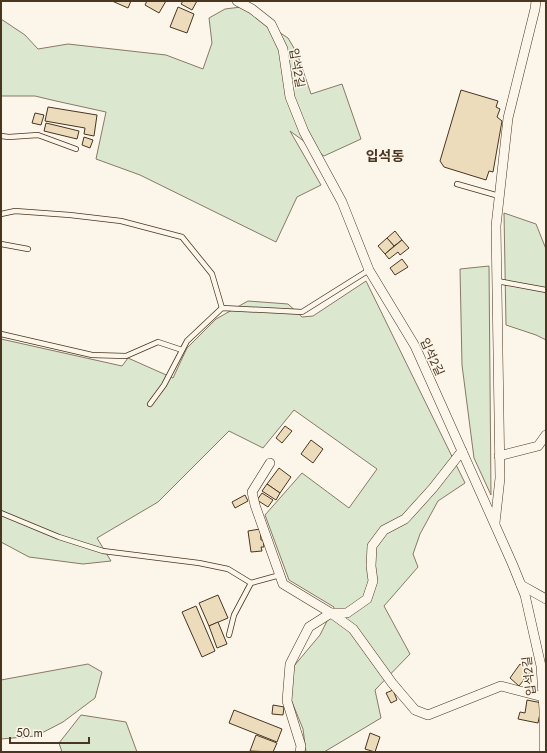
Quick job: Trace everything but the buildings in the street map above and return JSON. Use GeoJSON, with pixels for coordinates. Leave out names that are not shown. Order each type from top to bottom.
{"type":"FeatureCollection","features":[{"type":"Feature","properties":{"kind":"street","name":"입석2길"},"geometry":{"type":"LineString","coordinates":[[237,1],[252,9],[271,24],[283,49],[290,97],[304,132],[342,202],[370,270],[414,346],[521,585],[525,595],[541,666],[545,696],[544,752]]}},
{"type":"Feature","properties":{"kind":"street"},"geometry":{"type":"LineString","coordinates":[[494,524],[500,478],[496,226],[508,118],[536,1]]}},
{"type":"Feature","properties":{"kind":"street"},"geometry":{"type":"LineString","coordinates":[[499,456],[538,446],[546,435]]}},
{"type":"Feature","properties":{"kind":"street"},"geometry":{"type":"LineString","coordinates":[[300,752],[301,746],[287,701],[290,664],[309,627],[331,613],[347,613],[367,599],[373,582],[371,566],[372,546],[384,530],[405,519],[433,488],[462,451]]}},
{"type":"Feature","properties":{"kind":"street"},"geometry":{"type":"LineString","coordinates":[[270,463],[252,492],[254,505],[283,584],[331,613],[353,629],[392,683],[415,710],[428,715],[501,686],[545,696]]}},
{"type":"Feature","properties":{"kind":"street"},"geometry":{"type":"LineString","coordinates":[[521,585],[546,599]]}},
{"type":"Feature","properties":{"kind":"lane"},"geometry":{"type":"LineString","coordinates":[[1,136],[38,135],[76,149]]}},
{"type":"Feature","properties":{"kind":"lane"},"geometry":{"type":"LineString","coordinates":[[457,184],[499,196]]}},
{"type":"Feature","properties":{"kind":"lane"},"geometry":{"type":"LineString","coordinates":[[1,214],[15,211],[122,221],[182,238],[212,274],[222,308]]}},
{"type":"Feature","properties":{"kind":"lane"},"geometry":{"type":"LineString","coordinates":[[1,244],[28,249]]}},
{"type":"Feature","properties":{"kind":"lane"},"geometry":{"type":"LineString","coordinates":[[150,404],[164,385],[187,341],[222,308],[302,312],[370,270]]}},
{"type":"Feature","properties":{"kind":"lane"},"geometry":{"type":"LineString","coordinates":[[497,281],[546,290]]}},
{"type":"Feature","properties":{"kind":"lane"},"geometry":{"type":"LineString","coordinates":[[1,334],[92,355],[126,356],[158,342],[182,350]]}},
{"type":"Feature","properties":{"kind":"lane"},"geometry":{"type":"LineString","coordinates":[[1,513],[59,537],[103,551],[199,563],[228,569],[251,583]]}},
{"type":"Feature","properties":{"kind":"lane"},"geometry":{"type":"LineString","coordinates":[[229,635],[234,615],[251,583],[280,575]]}},
{"type":"Feature","properties":{"kind":"green space"},"geometry":{"type":"Polygon","coordinates":[[[241,7],[288,38],[297,53],[311,94],[342,84],[361,139],[324,156],[290,131],[321,185],[297,197],[276,242],[140,175],[96,159],[106,112],[35,96],[1,96],[1,19],[25,35],[38,49],[68,44],[166,55],[203,69],[212,43],[209,18],[225,9],[241,7]]]}},
{"type":"Feature","properties":{"kind":"green space"},"geometry":{"type":"Polygon","coordinates":[[[504,213],[536,224],[546,249],[546,340],[506,325],[504,213]]]}},
{"type":"Feature","properties":{"kind":"green space"},"geometry":{"type":"Polygon","coordinates":[[[489,266],[491,495],[474,458],[462,365],[460,269],[489,266]]]}},
{"type":"Feature","properties":{"kind":"green space"},"geometry":{"type":"Polygon","coordinates":[[[366,281],[465,483],[438,501],[420,534],[413,554],[418,567],[384,606],[410,654],[375,690],[381,718],[324,752],[306,752],[303,729],[290,697],[294,666],[320,635],[334,607],[289,580],[265,515],[302,473],[349,508],[377,469],[294,410],[263,448],[229,431],[158,502],[97,538],[111,561],[83,564],[29,557],[1,542],[1,339],[122,366],[128,358],[173,378],[187,348],[216,319],[248,301],[288,304],[302,317],[313,316],[366,281]]]}},
{"type":"Feature","properties":{"kind":"green space"},"geometry":{"type":"Polygon","coordinates":[[[88,664],[102,672],[95,698],[63,722],[36,736],[1,739],[1,680],[88,664]]]}},
{"type":"Feature","properties":{"kind":"green space"},"geometry":{"type":"Polygon","coordinates":[[[81,715],[126,722],[137,752],[62,752],[59,743],[81,715]]]}},
{"type":"Feature","properties":{"kind":"district","name":"입석동"},"geometry":{"type":"Point","coordinates":[385,156]}}]}
